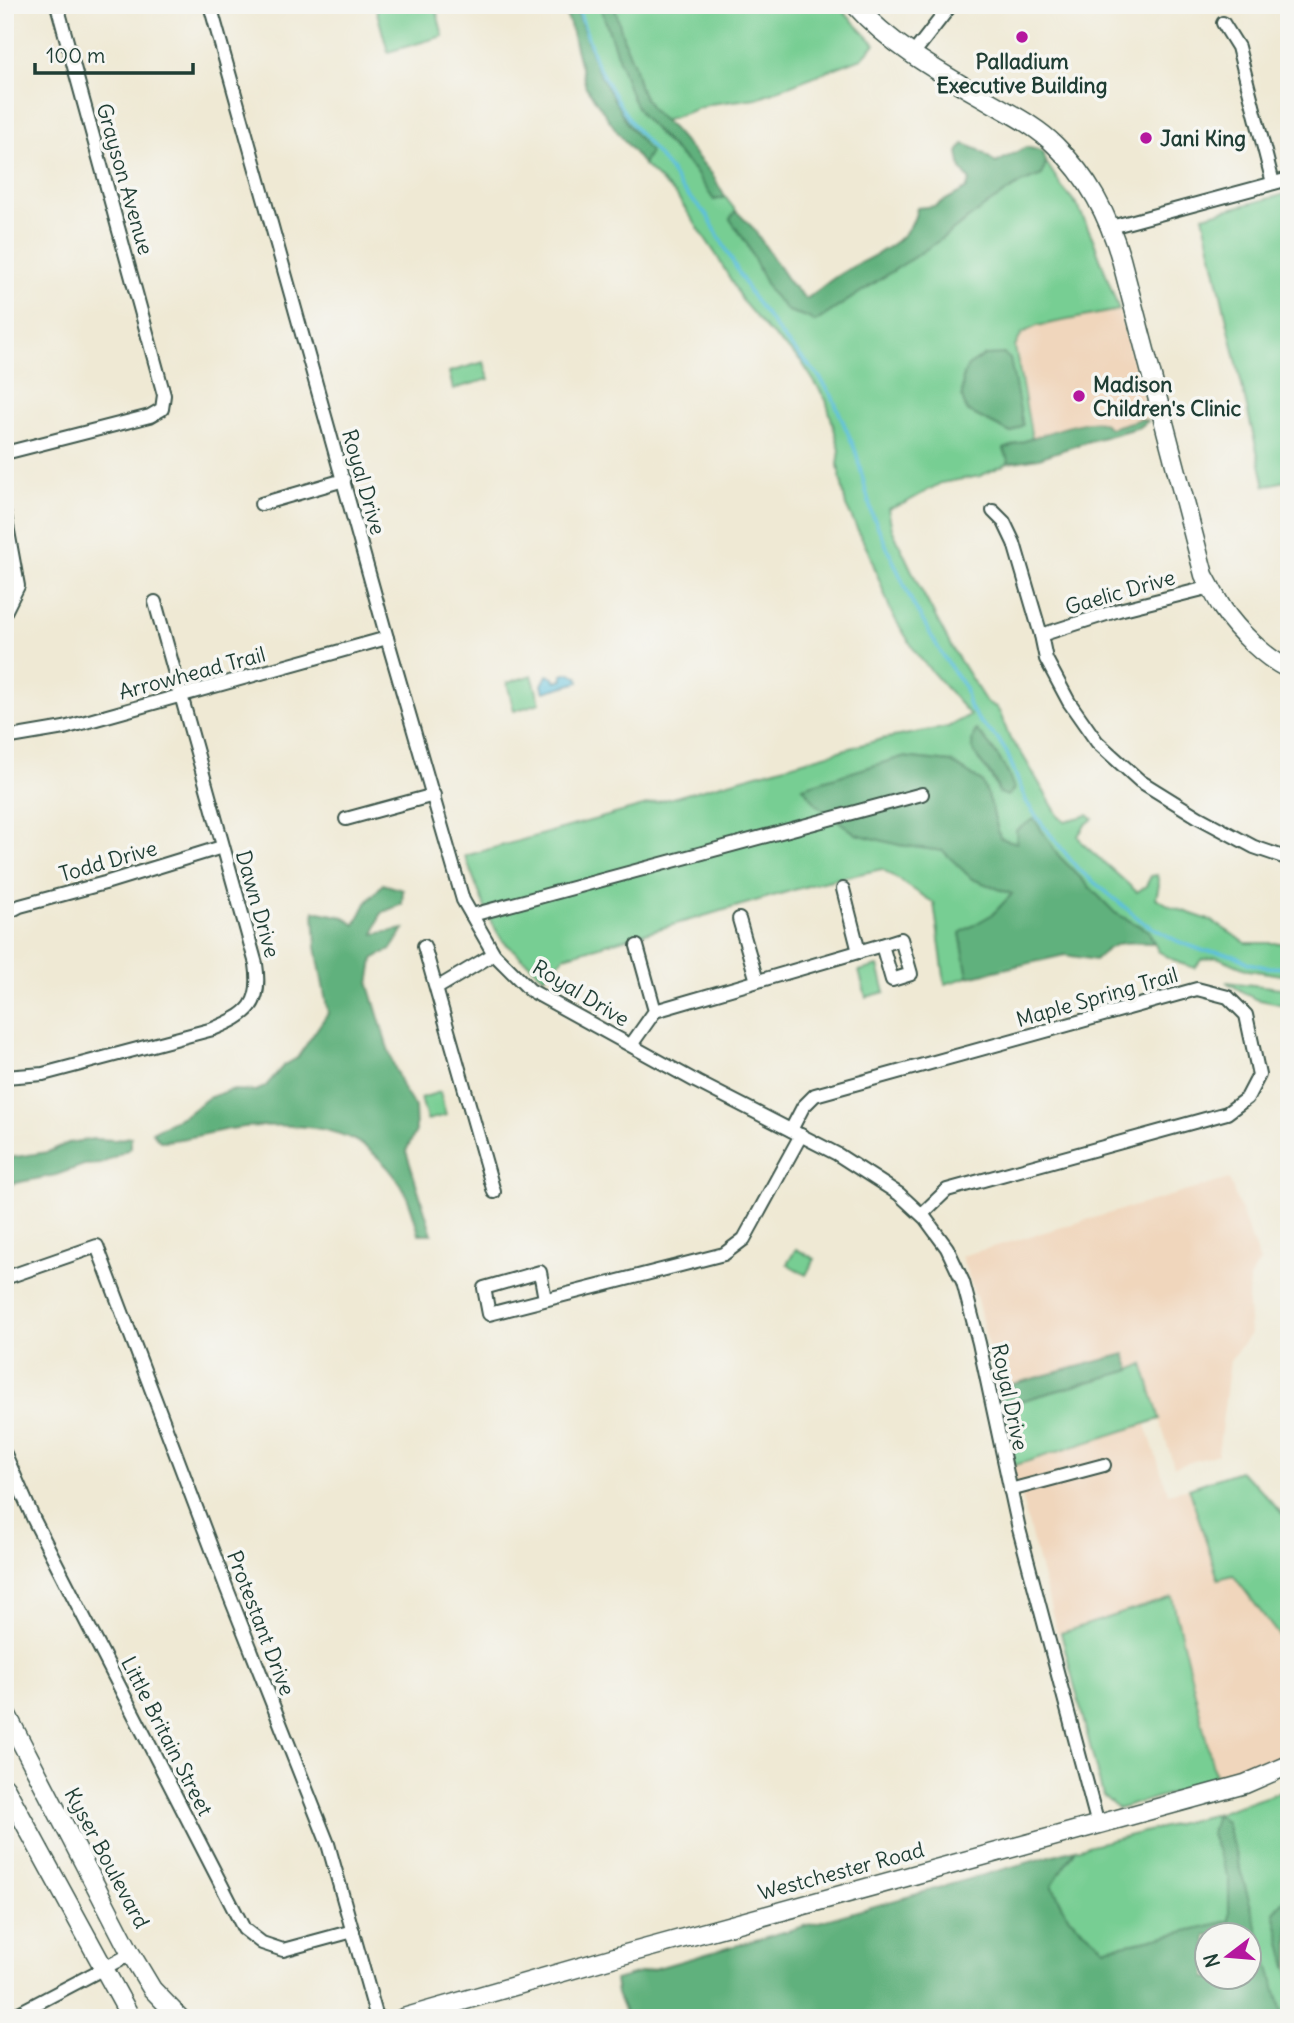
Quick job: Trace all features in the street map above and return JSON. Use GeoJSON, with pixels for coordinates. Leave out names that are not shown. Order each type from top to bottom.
{"type":"FeatureCollection","features":[{"type":"Feature","properties":{"kind":"street","name":"Grayson Avenue"},"geometry":{"type":"LineString","coordinates":[[5,453],[150,416],[162,409],[164,395],[57,5]]}},
{"type":"Feature","properties":{"kind":"street","name":"Royal Drive"},"geometry":{"type":"LineString","coordinates":[[210,5],[463,900],[494,954],[530,990],[848,1161],[899,1194],[922,1214],[947,1248],[963,1282],[979,1343],[1010,1490],[1098,1825]]}},
{"type":"Feature","properties":{"kind":"street"},"geometry":{"type":"LineString","coordinates":[[855,5],[913,54],[1015,116],[1055,145],[1096,196],[1111,227],[1204,575],[1223,610],[1251,641],[1281,666],[1289,669]]}},
{"type":"Feature","properties":{"kind":"street"},"geometry":{"type":"LineString","coordinates":[[913,54],[951,5]]}},
{"type":"Feature","properties":{"kind":"street"},"geometry":{"type":"LineString","coordinates":[[1223,23],[1238,47],[1273,183]]}},
{"type":"Feature","properties":{"kind":"street"},"geometry":{"type":"LineString","coordinates":[[1111,227],[1289,179]]}},
{"type":"Feature","properties":{"kind":"street"},"geometry":{"type":"LineString","coordinates":[[261,504],[344,480]]}},
{"type":"Feature","properties":{"kind":"street"},"geometry":{"type":"LineString","coordinates":[[993,511],[1004,522],[1014,543],[1046,659],[1069,702],[1097,742],[1140,781],[1198,817],[1254,847],[1289,859]]}},
{"type":"Feature","properties":{"kind":"street"},"geometry":{"type":"LineString","coordinates":[[5,515],[18,586],[5,612]]}},
{"type":"Feature","properties":{"kind":"street","name":"Gaelic Drive"},"geometry":{"type":"LineString","coordinates":[[1041,635],[1119,610],[1211,587]]}},
{"type":"Feature","properties":{"kind":"street","name":"Dawn Drive"},"geometry":{"type":"LineString","coordinates":[[5,1077],[43,1074],[214,1029],[237,1019],[251,1007],[259,985],[256,964],[155,602]]}},
{"type":"Feature","properties":{"kind":"street","name":"Arrowhead Trail"},"geometry":{"type":"LineString","coordinates":[[5,738],[64,728],[387,638]]}},
{"type":"Feature","properties":{"kind":"street"},"geometry":{"type":"LineString","coordinates":[[472,915],[922,794]]}},
{"type":"Feature","properties":{"kind":"street"},"geometry":{"type":"LineString","coordinates":[[346,819],[434,795]]}},
{"type":"Feature","properties":{"kind":"street","name":"Todd Drive"},"geometry":{"type":"LineString","coordinates":[[5,914],[20,906],[222,847]]}},
{"type":"Feature","properties":{"kind":"street"},"geometry":{"type":"LineString","coordinates":[[844,889],[859,952]]}},
{"type":"Feature","properties":{"kind":"street"},"geometry":{"type":"LineString","coordinates":[[739,919],[757,981]]}},
{"type":"Feature","properties":{"kind":"street"},"geometry":{"type":"LineString","coordinates":[[631,1045],[655,1011],[881,945]]}},
{"type":"Feature","properties":{"kind":"street"},"geometry":{"type":"LineString","coordinates":[[424,946],[494,1192]]}},
{"type":"Feature","properties":{"kind":"street"},"geometry":{"type":"LineString","coordinates":[[637,946],[655,1011]]}},
{"type":"Feature","properties":{"kind":"street"},"geometry":{"type":"LineString","coordinates":[[437,988],[494,954]]}},
{"type":"Feature","properties":{"kind":"street","name":"Maple Spring Trail"},"geometry":{"type":"LineString","coordinates":[[545,1299],[540,1272],[484,1288],[489,1314],[724,1254],[744,1239],[796,1133],[803,1107],[816,1095],[1196,989],[1228,997],[1247,1016],[1259,1075],[1247,1098],[1227,1114],[947,1190],[922,1214]]}},
{"type":"Feature","properties":{"kind":"street","name":"Protestant Drive"},"geometry":{"type":"LineString","coordinates":[[5,1278],[97,1246],[227,1589],[328,1844],[377,2018]]}},
{"type":"Feature","properties":{"kind":"street","name":"Little Britain Street"},"geometry":{"type":"LineString","coordinates":[[5,1454],[34,1520],[244,1929],[262,1943],[283,1951],[354,1931]]}},
{"type":"Feature","properties":{"kind":"street"},"geometry":{"type":"LineString","coordinates":[[1010,1490],[1104,1465]]}},
{"type":"Feature","properties":{"kind":"street","name":"Kyser Boulevard"},"geometry":{"type":"LineString","coordinates":[[5,1711],[131,1954],[152,1989],[180,2018]]}},
{"type":"Feature","properties":{"kind":"street","name":"Westchester Road"},"geometry":{"type":"LineString","coordinates":[[403,2018],[1245,1784],[1289,1765]]}},
{"type":"Feature","properties":{"kind":"street"},"geometry":{"type":"LineString","coordinates":[[5,1787],[131,2018]]}},
{"type":"Feature","properties":{"kind":"street"},"geometry":{"type":"LineString","coordinates":[[5,2007],[11,2017],[131,1954]]}},
{"type":"Feature","properties":{"kind":"shaded area"},"geometry":{"type":"Polygon","coordinates":[[[1119,310],[1148,421],[1141,419],[1110,428],[1089,422],[1032,438],[1015,346],[1022,333],[1037,326],[1119,310]]]}},
{"type":"Feature","properties":{"kind":"shaded area"},"geometry":{"type":"Polygon","coordinates":[[[1229,1179],[1260,1262],[1249,1278],[1250,1334],[1230,1361],[1218,1454],[1174,1467],[1143,1365],[1131,1370],[1125,1354],[998,1388],[977,1300],[961,1256],[1229,1179]]]}},
{"type":"Feature","properties":{"kind":"shaded area"},"geometry":{"type":"Polygon","coordinates":[[[1145,1422],[1168,1493],[1189,1488],[1218,1579],[1233,1574],[1289,1649],[1289,1754],[1260,1767],[1216,1780],[1171,1597],[1061,1633],[1057,1632],[1013,1466],[1145,1422]]]}},
{"type":"Feature","properties":{"kind":"green space"},"geometry":{"type":"Polygon","coordinates":[[[375,5],[435,5],[443,36],[388,52],[375,5]]]}},
{"type":"Feature","properties":{"kind":"green space"},"geometry":{"type":"Polygon","coordinates":[[[562,5],[575,5],[597,69],[628,125],[650,152],[643,164],[586,87],[562,5]]]}},
{"type":"Feature","properties":{"kind":"green space"},"geometry":{"type":"Polygon","coordinates":[[[575,5],[600,5],[632,97],[659,135],[694,170],[714,200],[725,197],[736,211],[730,219],[747,244],[761,274],[788,311],[815,322],[937,242],[988,204],[1021,183],[1042,175],[1046,162],[1078,206],[1119,310],[1037,326],[1022,333],[1015,347],[1032,438],[1004,449],[1009,463],[980,476],[941,483],[905,503],[888,509],[892,529],[952,648],[986,702],[996,707],[1000,713],[1010,739],[1022,754],[1059,817],[1065,821],[1088,815],[1093,819],[1078,836],[1082,843],[1137,892],[1146,886],[1151,876],[1157,875],[1159,885],[1156,898],[1172,907],[1212,921],[1246,943],[1289,943],[1289,976],[1248,970],[1217,957],[1201,960],[1195,968],[1179,963],[1158,951],[1149,931],[1115,913],[1059,856],[1034,820],[1018,843],[1000,838],[982,782],[951,762],[902,757],[803,787],[899,845],[944,851],[972,879],[1012,894],[993,914],[960,933],[968,977],[945,984],[934,903],[882,869],[818,883],[565,956],[544,977],[502,940],[489,918],[465,856],[882,739],[948,727],[970,715],[918,656],[892,614],[869,553],[846,506],[838,465],[840,450],[826,400],[801,361],[767,330],[743,302],[717,256],[676,195],[643,164],[649,152],[629,125],[597,69],[575,5]],[[963,376],[962,397],[967,411],[1011,433],[963,376]],[[972,748],[999,793],[1010,777],[994,751],[972,748]]]}},
{"type":"Feature","properties":{"kind":"green space"},"geometry":{"type":"Polygon","coordinates":[[[600,5],[614,5],[640,89],[652,110],[673,129],[712,174],[725,197],[714,200],[694,170],[642,116],[632,98],[600,5]]]}},
{"type":"Feature","properties":{"kind":"green space"},"geometry":{"type":"Polygon","coordinates":[[[614,5],[837,5],[875,44],[862,58],[757,98],[710,104],[663,121],[652,110],[640,89],[614,5]]]}},
{"type":"Feature","properties":{"kind":"green space"},"geometry":{"type":"Polygon","coordinates":[[[964,144],[979,150],[996,163],[1026,147],[1042,151],[1046,162],[1042,175],[1021,183],[988,204],[937,242],[815,322],[788,311],[770,292],[747,244],[730,219],[736,211],[753,228],[789,282],[806,299],[837,276],[896,241],[913,221],[917,208],[935,206],[966,189],[970,180],[961,169],[958,152],[964,144]]]}},
{"type":"Feature","properties":{"kind":"green space"},"geometry":{"type":"Polygon","coordinates":[[[1289,193],[1289,330],[1286,338],[1289,350],[1289,480],[1265,486],[1203,216],[1289,193]]]}},
{"type":"Feature","properties":{"kind":"green space"},"geometry":{"type":"Polygon","coordinates":[[[1004,354],[1010,359],[1023,425],[1011,433],[967,411],[962,397],[963,376],[968,366],[985,355],[1004,354]]]}},
{"type":"Feature","properties":{"kind":"green space"},"geometry":{"type":"Polygon","coordinates":[[[484,362],[489,379],[453,389],[449,372],[484,362]]]}},
{"type":"Feature","properties":{"kind":"green space"},"geometry":{"type":"Polygon","coordinates":[[[1141,419],[1148,421],[1140,427],[1039,458],[1009,463],[1004,449],[1081,423],[1101,422],[1110,428],[1141,419]]]}},
{"type":"Feature","properties":{"kind":"green space"},"geometry":{"type":"Polygon","coordinates":[[[532,675],[540,703],[514,711],[507,683],[532,675]]]}},
{"type":"Feature","properties":{"kind":"green space"},"geometry":{"type":"Polygon","coordinates":[[[976,730],[1007,773],[1014,789],[1008,796],[999,793],[995,781],[974,752],[972,745],[976,730]]]}},
{"type":"Feature","properties":{"kind":"green space"},"geometry":{"type":"Polygon","coordinates":[[[902,757],[951,762],[982,782],[1000,838],[1017,843],[1016,830],[1034,819],[1059,856],[1115,913],[1149,931],[1153,943],[1121,943],[1109,948],[1095,960],[1065,955],[968,977],[960,933],[993,914],[1012,894],[972,879],[943,851],[899,845],[856,834],[818,806],[803,787],[902,757]]]}},
{"type":"Feature","properties":{"kind":"green space"},"geometry":{"type":"Polygon","coordinates":[[[383,884],[403,890],[402,904],[381,913],[374,934],[404,929],[391,949],[373,959],[369,985],[390,1055],[403,1089],[415,1107],[416,1131],[406,1151],[432,1234],[419,1234],[404,1191],[378,1157],[342,1135],[300,1126],[271,1126],[233,1128],[160,1141],[152,1132],[187,1114],[208,1098],[230,1090],[256,1091],[265,1087],[283,1066],[297,1058],[328,1013],[316,947],[314,911],[344,917],[355,925],[366,903],[383,884]]]}},
{"type":"Feature","properties":{"kind":"green space"},"geometry":{"type":"Polygon","coordinates":[[[878,966],[885,992],[866,997],[859,971],[878,966]]]}},
{"type":"Feature","properties":{"kind":"green space"},"geometry":{"type":"Polygon","coordinates":[[[1226,982],[1289,989],[1289,1006],[1255,999],[1226,982]]]}},
{"type":"Feature","properties":{"kind":"green space"},"geometry":{"type":"Polygon","coordinates":[[[440,1092],[446,1115],[427,1120],[421,1098],[440,1092]]]}},
{"type":"Feature","properties":{"kind":"green space"},"geometry":{"type":"Polygon","coordinates":[[[131,1137],[131,1148],[101,1164],[84,1165],[56,1175],[5,1185],[5,1159],[48,1152],[68,1143],[131,1137]]]}},
{"type":"Feature","properties":{"kind":"green space"},"geometry":{"type":"Polygon","coordinates":[[[796,1249],[815,1259],[806,1275],[787,1264],[796,1249]]]}},
{"type":"Feature","properties":{"kind":"green space"},"geometry":{"type":"Polygon","coordinates":[[[1125,1354],[1131,1370],[1002,1406],[998,1388],[1125,1354]]]}},
{"type":"Feature","properties":{"kind":"green space"},"geometry":{"type":"Polygon","coordinates":[[[1143,1364],[1160,1419],[1013,1466],[1002,1406],[1131,1370],[1143,1364]]]}},
{"type":"Feature","properties":{"kind":"green space"},"geometry":{"type":"Polygon","coordinates":[[[1239,1471],[1254,1483],[1289,1521],[1289,1649],[1233,1575],[1218,1579],[1189,1488],[1239,1471]]]}},
{"type":"Feature","properties":{"kind":"green space"},"geometry":{"type":"Polygon","coordinates":[[[1172,1597],[1216,1780],[1118,1809],[1103,1796],[1061,1633],[1172,1597]]]}},
{"type":"Feature","properties":{"kind":"green space"},"geometry":{"type":"Polygon","coordinates":[[[1289,1788],[1289,1895],[1274,1912],[1289,1968],[1289,2018],[1284,2018],[1262,1951],[1262,1922],[1252,1922],[1217,1814],[1211,1834],[1229,1880],[1229,1921],[1192,1922],[1192,1930],[1105,1948],[1069,1918],[1052,1885],[1075,1849],[1216,1814],[1289,1788]]]}},
{"type":"Feature","properties":{"kind":"green space"},"geometry":{"type":"Polygon","coordinates":[[[1216,1814],[1226,1822],[1256,1922],[1225,1922],[1229,1921],[1229,1880],[1211,1834],[1216,1814]]]}},
{"type":"Feature","properties":{"kind":"green space"},"geometry":{"type":"Polygon","coordinates":[[[1075,1849],[1052,1885],[1069,1918],[1105,1948],[1192,1930],[1192,1992],[1262,1992],[1262,1944],[1284,2018],[627,2018],[617,1994],[615,1980],[1075,1849]]]}},
{"type":"Feature","properties":{"kind":"green space"},"geometry":{"type":"Polygon","coordinates":[[[1289,1895],[1289,1968],[1274,1912],[1289,1895]]]}},
{"type":"Feature","properties":{"kind":"water"},"geometry":{"type":"Polygon","coordinates":[[[570,673],[578,677],[579,682],[544,692],[542,685],[547,675],[556,682],[563,680],[562,675],[570,673]]]}},
{"type":"Feature","properties":{"kind":"waterway"},"geometry":{"type":"LineString","coordinates":[[577,5],[597,65],[621,107],[680,187],[707,215],[751,295],[785,340],[818,375],[832,396],[856,452],[872,514],[912,602],[965,688],[969,706],[1007,753],[1027,803],[1042,824],[1078,869],[1144,923],[1177,941],[1204,951],[1234,955],[1248,963],[1265,967],[1289,968]]}},
{"type":"Feature","properties":{"kind":"place","name":"Palladium Executive Building"},"geometry":{"type":"Point","coordinates":[1022,37]}},
{"type":"Feature","properties":{"kind":"place","name":"Jani King"},"geometry":{"type":"Point","coordinates":[1146,138]}},
{"type":"Feature","properties":{"kind":"place","name":"Madison Children's Clinic"},"geometry":{"type":"Point","coordinates":[1079,396]}}]}
